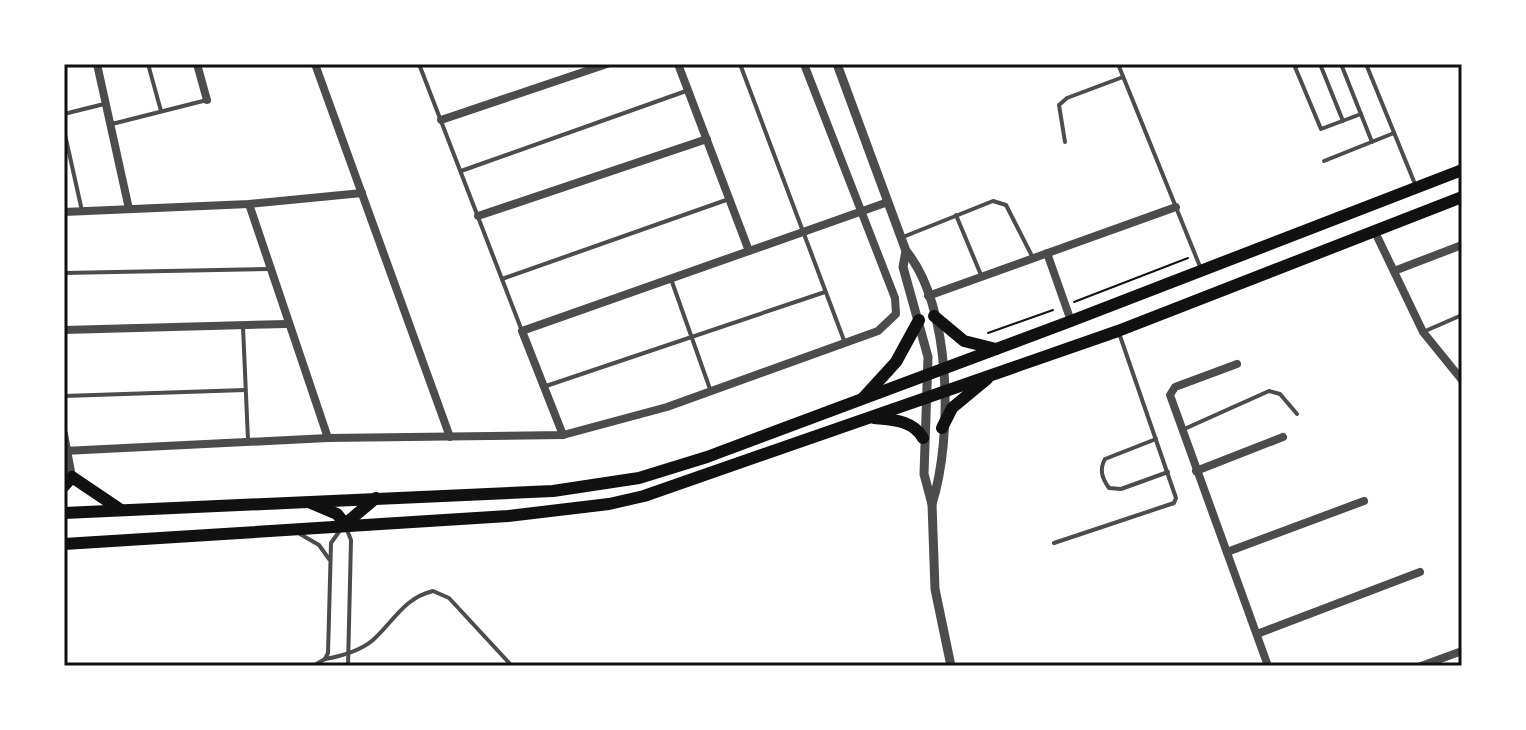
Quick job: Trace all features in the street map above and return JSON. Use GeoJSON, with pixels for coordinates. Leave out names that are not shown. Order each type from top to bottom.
{"type":"FeatureCollection","features":[{"type":"Feature","properties":{"kind":"highway"},"geometry":{"type":"LineString","coordinates":[[64,513],[553,491],[639,478],[928,375],[1462,170]]}},
{"type":"Feature","properties":{"kind":"highway"},"geometry":{"type":"LineString","coordinates":[[64,544],[508,516],[609,504],[644,496],[1118,331],[1462,197]]}},
{"type":"Feature","properties":{"kind":"highway"},"geometry":{"type":"LineString","coordinates":[[934,316],[964,341],[996,349]]}},
{"type":"Feature","properties":{"kind":"highway"},"geometry":{"type":"LineString","coordinates":[[861,399],[896,362],[919,320]]}},
{"type":"Feature","properties":{"kind":"highway"},"geometry":{"type":"LineString","coordinates":[[942,428],[952,408],[999,370]]}},
{"type":"Feature","properties":{"kind":"highway"},"geometry":{"type":"LineString","coordinates":[[868,418],[906,423],[918,429],[923,438]]}},
{"type":"Feature","properties":{"kind":"highway"},"geometry":{"type":"LineString","coordinates":[[68,482],[121,510]]}},
{"type":"Feature","properties":{"kind":"highway"},"geometry":{"type":"LineString","coordinates":[[345,524],[378,497]]}},
{"type":"Feature","properties":{"kind":"highway"},"geometry":{"type":"LineString","coordinates":[[304,501],[337,514],[345,524]]}},
{"type":"Feature","properties":{"kind":"street"},"geometry":{"type":"LineString","coordinates":[[97,64],[129,209]]}},
{"type":"Feature","properties":{"kind":"street"},"geometry":{"type":"LineString","coordinates":[[197,64],[207,100]]}},
{"type":"Feature","properties":{"kind":"street"},"geometry":{"type":"LineString","coordinates":[[315,64],[450,437]]}},
{"type":"Feature","properties":{"kind":"street"},"geometry":{"type":"LineString","coordinates":[[441,120],[607,64]]}},
{"type":"Feature","properties":{"kind":"street"},"geometry":{"type":"LineString","coordinates":[[678,64],[749,251]]}},
{"type":"Feature","properties":{"kind":"street"},"geometry":{"type":"LineString","coordinates":[[66,451],[328,438],[563,435],[593,430],[846,346],[886,325],[896,314],[897,305],[804,64]]}},
{"type":"Feature","properties":{"kind":"street"},"geometry":{"type":"LineString","coordinates":[[839,66],[906,251],[917,265],[945,351],[941,477],[932,504]]}},
{"type":"Feature","properties":{"kind":"street"},"geometry":{"type":"LineString","coordinates":[[478,216],[707,139]]}},
{"type":"Feature","properties":{"kind":"street"},"geometry":{"type":"LineString","coordinates":[[64,212],[249,204],[362,193]]}},
{"type":"Feature","properties":{"kind":"street"},"geometry":{"type":"LineString","coordinates":[[563,435],[522,331],[888,202]]}},
{"type":"Feature","properties":{"kind":"street"},"geometry":{"type":"LineString","coordinates":[[249,204],[286,324],[328,438]]}},
{"type":"Feature","properties":{"kind":"street"},"geometry":{"type":"LineString","coordinates":[[928,296],[1176,207]]}},
{"type":"Feature","properties":{"kind":"street"},"geometry":{"type":"LineString","coordinates":[[1375,232],[1423,332],[1462,380]]}},
{"type":"Feature","properties":{"kind":"street"},"geometry":{"type":"LineString","coordinates":[[1394,271],[1462,245]]}},
{"type":"Feature","properties":{"kind":"street"},"geometry":{"type":"LineString","coordinates":[[906,251],[903,267],[928,357],[924,474],[932,504],[935,589],[951,666]]}},
{"type":"Feature","properties":{"kind":"street"},"geometry":{"type":"LineString","coordinates":[[1047,253],[1071,321]]}},
{"type":"Feature","properties":{"kind":"street"},"geometry":{"type":"LineString","coordinates":[[64,330],[286,324]]}},
{"type":"Feature","properties":{"kind":"street"},"geometry":{"type":"LineString","coordinates":[[1237,364],[1175,387],[1170,395],[1268,666]]}},
{"type":"Feature","properties":{"kind":"street"},"geometry":{"type":"LineString","coordinates":[[64,434],[68,482]]}},
{"type":"Feature","properties":{"kind":"street"},"geometry":{"type":"LineString","coordinates":[[1196,471],[1283,437]]}},
{"type":"Feature","properties":{"kind":"street"},"geometry":{"type":"LineString","coordinates":[[1227,552],[1364,501]]}},
{"type":"Feature","properties":{"kind":"street"},"geometry":{"type":"LineString","coordinates":[[1257,634],[1420,572]]}},
{"type":"Feature","properties":{"kind":"street"},"geometry":{"type":"LineString","coordinates":[[1421,666],[1462,651]]}},
{"type":"Feature","properties":{"kind":"lane"},"geometry":{"type":"LineString","coordinates":[[148,64],[161,111]]}},
{"type":"Feature","properties":{"kind":"lane"},"geometry":{"type":"LineString","coordinates":[[419,64],[522,331]]}},
{"type":"Feature","properties":{"kind":"lane"},"geometry":{"type":"LineString","coordinates":[[740,64],[846,346]]}},
{"type":"Feature","properties":{"kind":"lane"},"geometry":{"type":"LineString","coordinates":[[1118,64],[1202,271]]}},
{"type":"Feature","properties":{"kind":"lane"},"geometry":{"type":"LineString","coordinates":[[1303,64],[1295,65],[1320,128],[1361,114]]}},
{"type":"Feature","properties":{"kind":"lane"},"geometry":{"type":"LineString","coordinates":[[1320,64],[1343,121]]}},
{"type":"Feature","properties":{"kind":"lane"},"geometry":{"type":"LineString","coordinates":[[1341,64],[1372,142]]}},
{"type":"Feature","properties":{"kind":"lane"},"geometry":{"type":"LineString","coordinates":[[1366,64],[1417,188]]}},
{"type":"Feature","properties":{"kind":"lane"},"geometry":{"type":"LineString","coordinates":[[1065,142],[1059,105],[1067,98],[1123,77]]}},
{"type":"Feature","properties":{"kind":"lane"},"geometry":{"type":"LineString","coordinates":[[460,171],[688,91]]}},
{"type":"Feature","properties":{"kind":"lane"},"geometry":{"type":"LineString","coordinates":[[110,125],[207,100]]}},
{"type":"Feature","properties":{"kind":"lane"},"geometry":{"type":"LineString","coordinates":[[64,114],[105,104]]}},
{"type":"Feature","properties":{"kind":"lane"},"geometry":{"type":"LineString","coordinates":[[64,130],[82,211]]}},
{"type":"Feature","properties":{"kind":"lane"},"geometry":{"type":"LineString","coordinates":[[1324,161],[1394,133]]}},
{"type":"Feature","properties":{"kind":"lane"},"geometry":{"type":"LineString","coordinates":[[502,279],[729,199]]}},
{"type":"Feature","properties":{"kind":"lane"},"geometry":{"type":"LineString","coordinates":[[901,238],[1000,201],[1006,205],[1033,258]]}},
{"type":"Feature","properties":{"kind":"lane"},"geometry":{"type":"LineString","coordinates":[[956,215],[981,277]]}},
{"type":"Feature","properties":{"kind":"lane"},"geometry":{"type":"LineString","coordinates":[[64,273],[269,269]]}},
{"type":"Feature","properties":{"kind":"lane"},"geometry":{"type":"LineString","coordinates":[[671,279],[711,392]]}},
{"type":"Feature","properties":{"kind":"lane"},"geometry":{"type":"LineString","coordinates":[[544,387],[825,292]]}},
{"type":"Feature","properties":{"kind":"lane"},"geometry":{"type":"LineString","coordinates":[[1423,332],[1462,315]]}},
{"type":"Feature","properties":{"kind":"lane"},"geometry":{"type":"LineString","coordinates":[[243,327],[248,442]]}},
{"type":"Feature","properties":{"kind":"lane"},"geometry":{"type":"LineString","coordinates":[[1054,543],[1174,503],[1176,491],[1118,331]]}},
{"type":"Feature","properties":{"kind":"lane"},"geometry":{"type":"LineString","coordinates":[[64,396],[245,390]]}},
{"type":"Feature","properties":{"kind":"lane"},"geometry":{"type":"LineString","coordinates":[[1182,430],[1269,391],[1280,394],[1297,414]]}},
{"type":"Feature","properties":{"kind":"lane"},"geometry":{"type":"LineString","coordinates":[[1156,439],[1105,459],[1101,467],[1103,479],[1109,488],[1121,489],[1168,472]]}},
{"type":"Feature","properties":{"kind":"lane"},"geometry":{"type":"LineString","coordinates":[[325,659],[330,628],[331,543],[345,524]]}},
{"type":"Feature","properties":{"kind":"lane"},"geometry":{"type":"LineString","coordinates":[[345,524],[351,540],[348,666]]}},
{"type":"Feature","properties":{"kind":"lane"},"geometry":{"type":"LineString","coordinates":[[290,529],[319,545],[331,561]]}},
{"type":"Feature","properties":{"kind":"lane"},"geometry":{"type":"LineString","coordinates":[[313,666],[373,641],[409,602],[433,591],[449,598],[512,666]]}},
{"type":"Feature","properties":{"kind":"path"},"geometry":{"type":"LineString","coordinates":[[964,341],[1196,255]]}}]}
